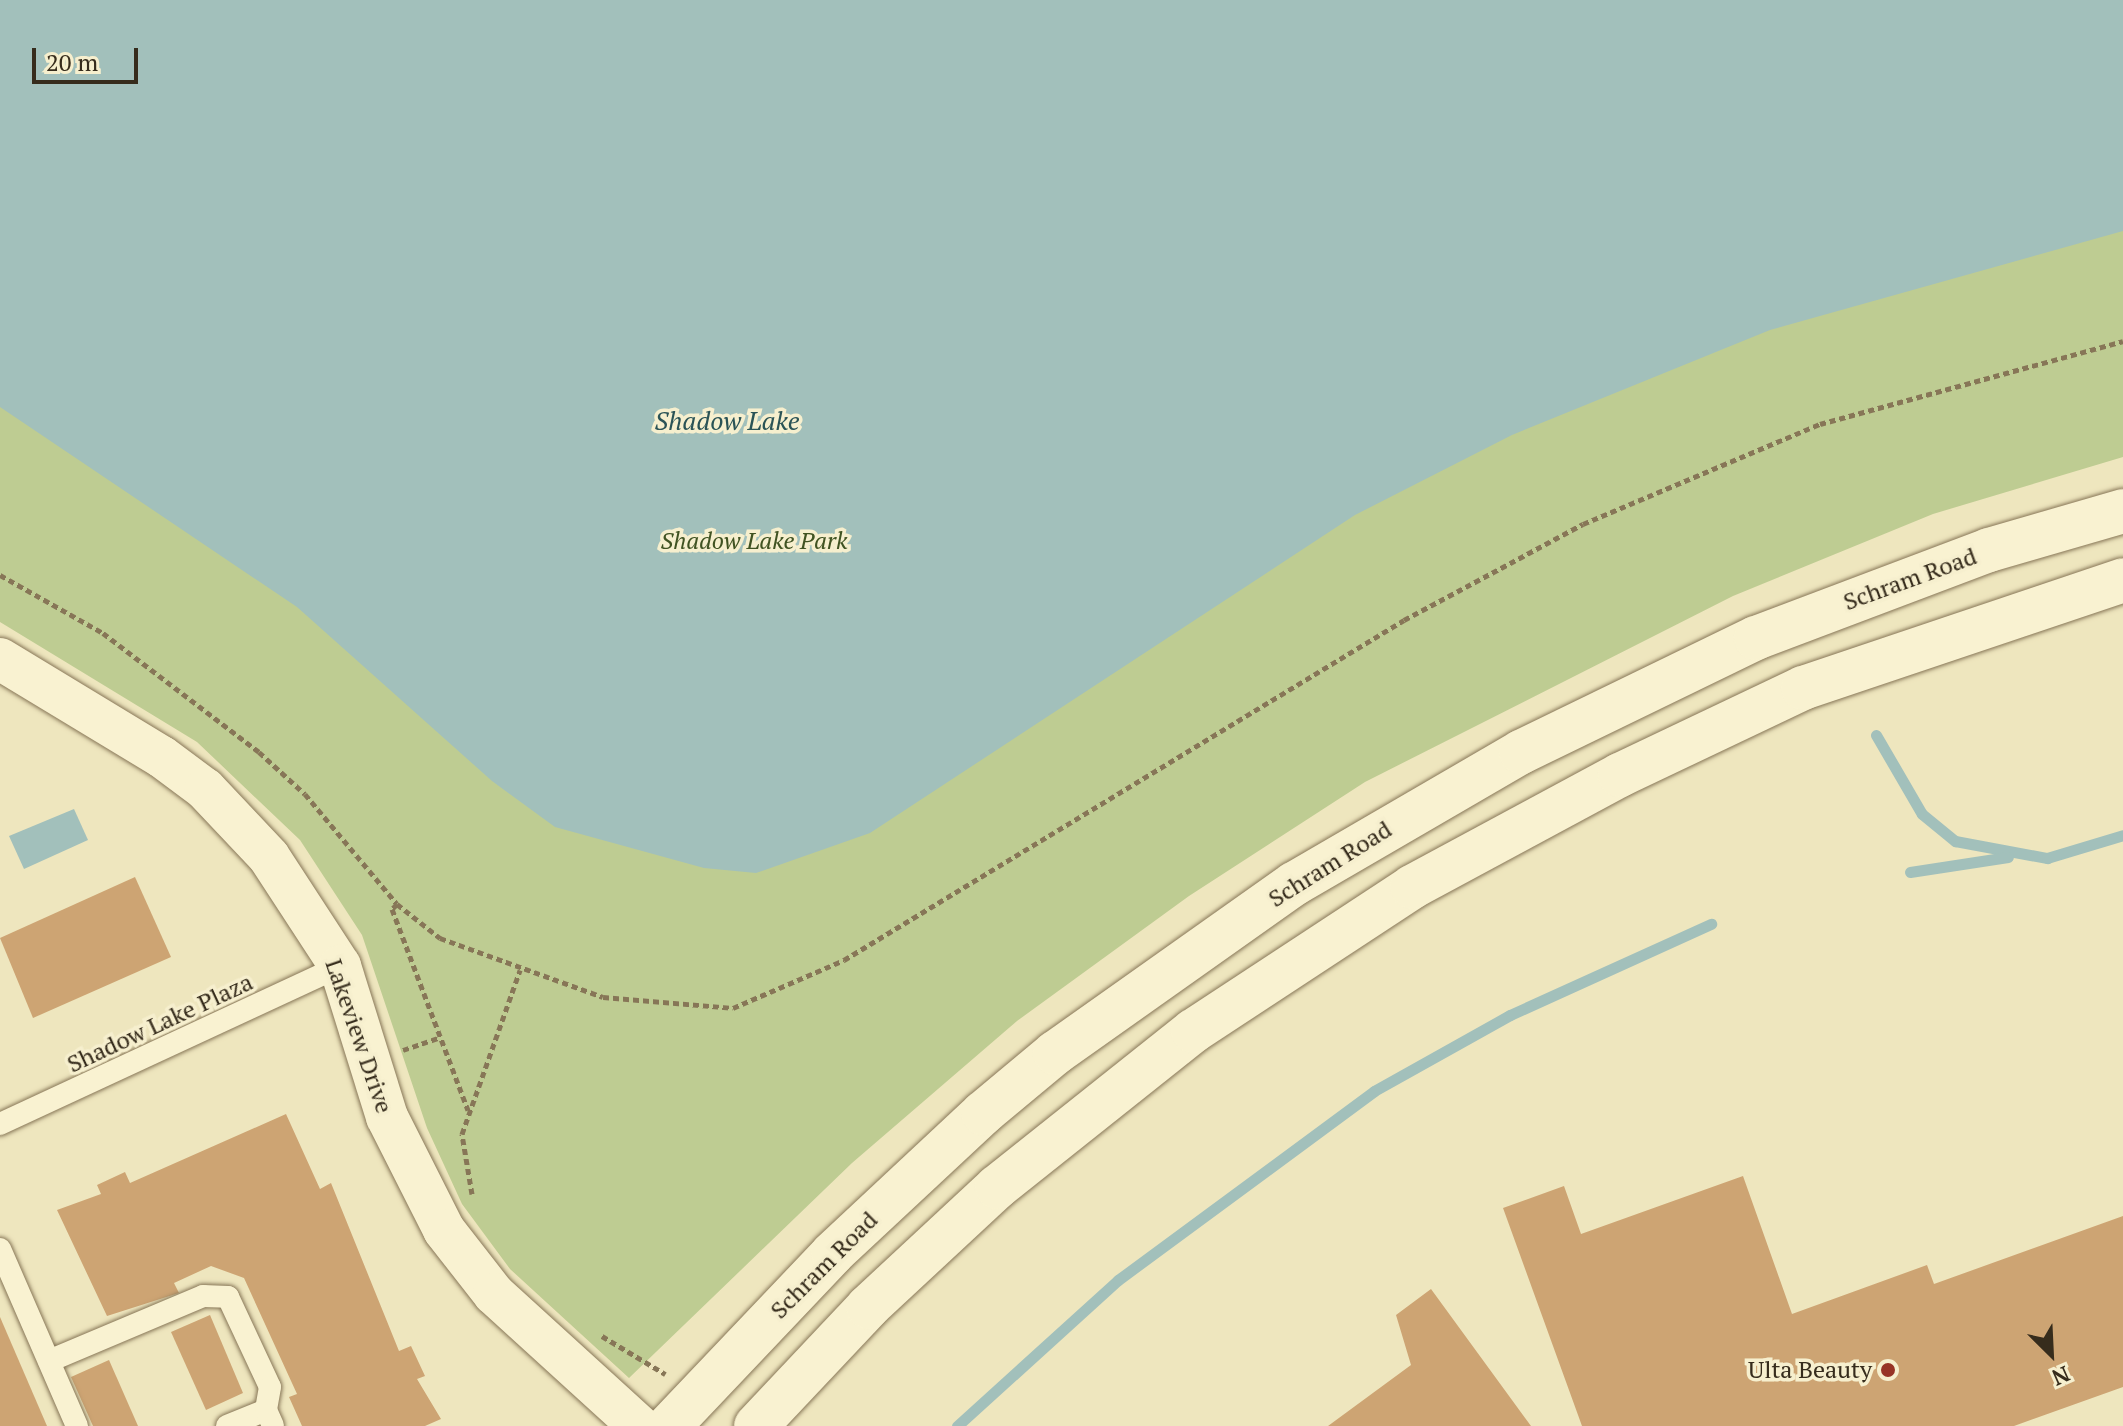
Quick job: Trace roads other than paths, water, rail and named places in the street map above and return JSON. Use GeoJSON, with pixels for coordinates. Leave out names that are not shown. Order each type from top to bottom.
{"type":"FeatureCollection","features":[{"type":"Feature","properties":{"kind":"main road","name":"Schram Road"},"geometry":{"type":"LineString","coordinates":[[669,1426],[833,1253],[983,1113],[1055,1053],[1294,884],[1656,683],[1865,595],[2123,511]]}},
{"type":"Feature","properties":{"kind":"main road"},"geometry":{"type":"LineString","coordinates":[[756,1426],[868,1307],[997,1187],[1193,1031],[1412,887],[1803,688],[2123,580]]}},
{"type":"Feature","properties":{"kind":"street","name":"Lakeview Drive"},"geometry":{"type":"LineString","coordinates":[[0,659],[205,789],[269,857],[340,966],[387,1117],[444,1230],[494,1294],[639,1426]]}},
{"type":"Feature","properties":{"kind":"lane","name":"Shadow Lake Plaza"},"geometry":{"type":"LineString","coordinates":[[0,1124],[340,966]]}},
{"type":"Feature","properties":{"kind":"lane"},"geometry":{"type":"LineString","coordinates":[[0,1249],[77,1426]]}},
{"type":"Feature","properties":{"kind":"lane"},"geometry":{"type":"LineString","coordinates":[[49,1361],[203,1296],[228,1297],[270,1387],[269,1418],[227,1426]]}},
{"type":"Feature","properties":{"kind":"water","name":"Shadow Lake"},"geometry":{"type":"Polygon","coordinates":[[[0,0],[2123,0],[2123,231],[1770,330],[1512,435],[1355,515],[870,833],[756,873],[704,868],[555,827],[492,781],[297,607],[0,407],[0,0]]]}},
{"type":"Feature","properties":{"kind":"water"},"geometry":{"type":"Polygon","coordinates":[[[74,809],[88,840],[24,869],[9,836],[74,809]]]}},
{"type":"Feature","properties":{"kind":"waterway"},"geometry":{"type":"LineString","coordinates":[[1876,735],[1922,814],[1955,841],[2047,858],[2123,835]]}},
{"type":"Feature","properties":{"kind":"waterway"},"geometry":{"type":"LineString","coordinates":[[1910,872],[2008,857]]}},
{"type":"Feature","properties":{"kind":"waterway"},"geometry":{"type":"LineString","coordinates":[[957,1426],[1118,1280],[1374,1091],[1510,1015],[1711,924]]}},
{"type":"Feature","properties":{"kind":"place","name":"Ulta Beauty"},"geometry":{"type":"Point","coordinates":[1888,1370]}},
{"type":"Feature","properties":{"kind":"park label","name":"Shadow Lake Park"},"geometry":{"type":"Point","coordinates":[754,541]}}]}
